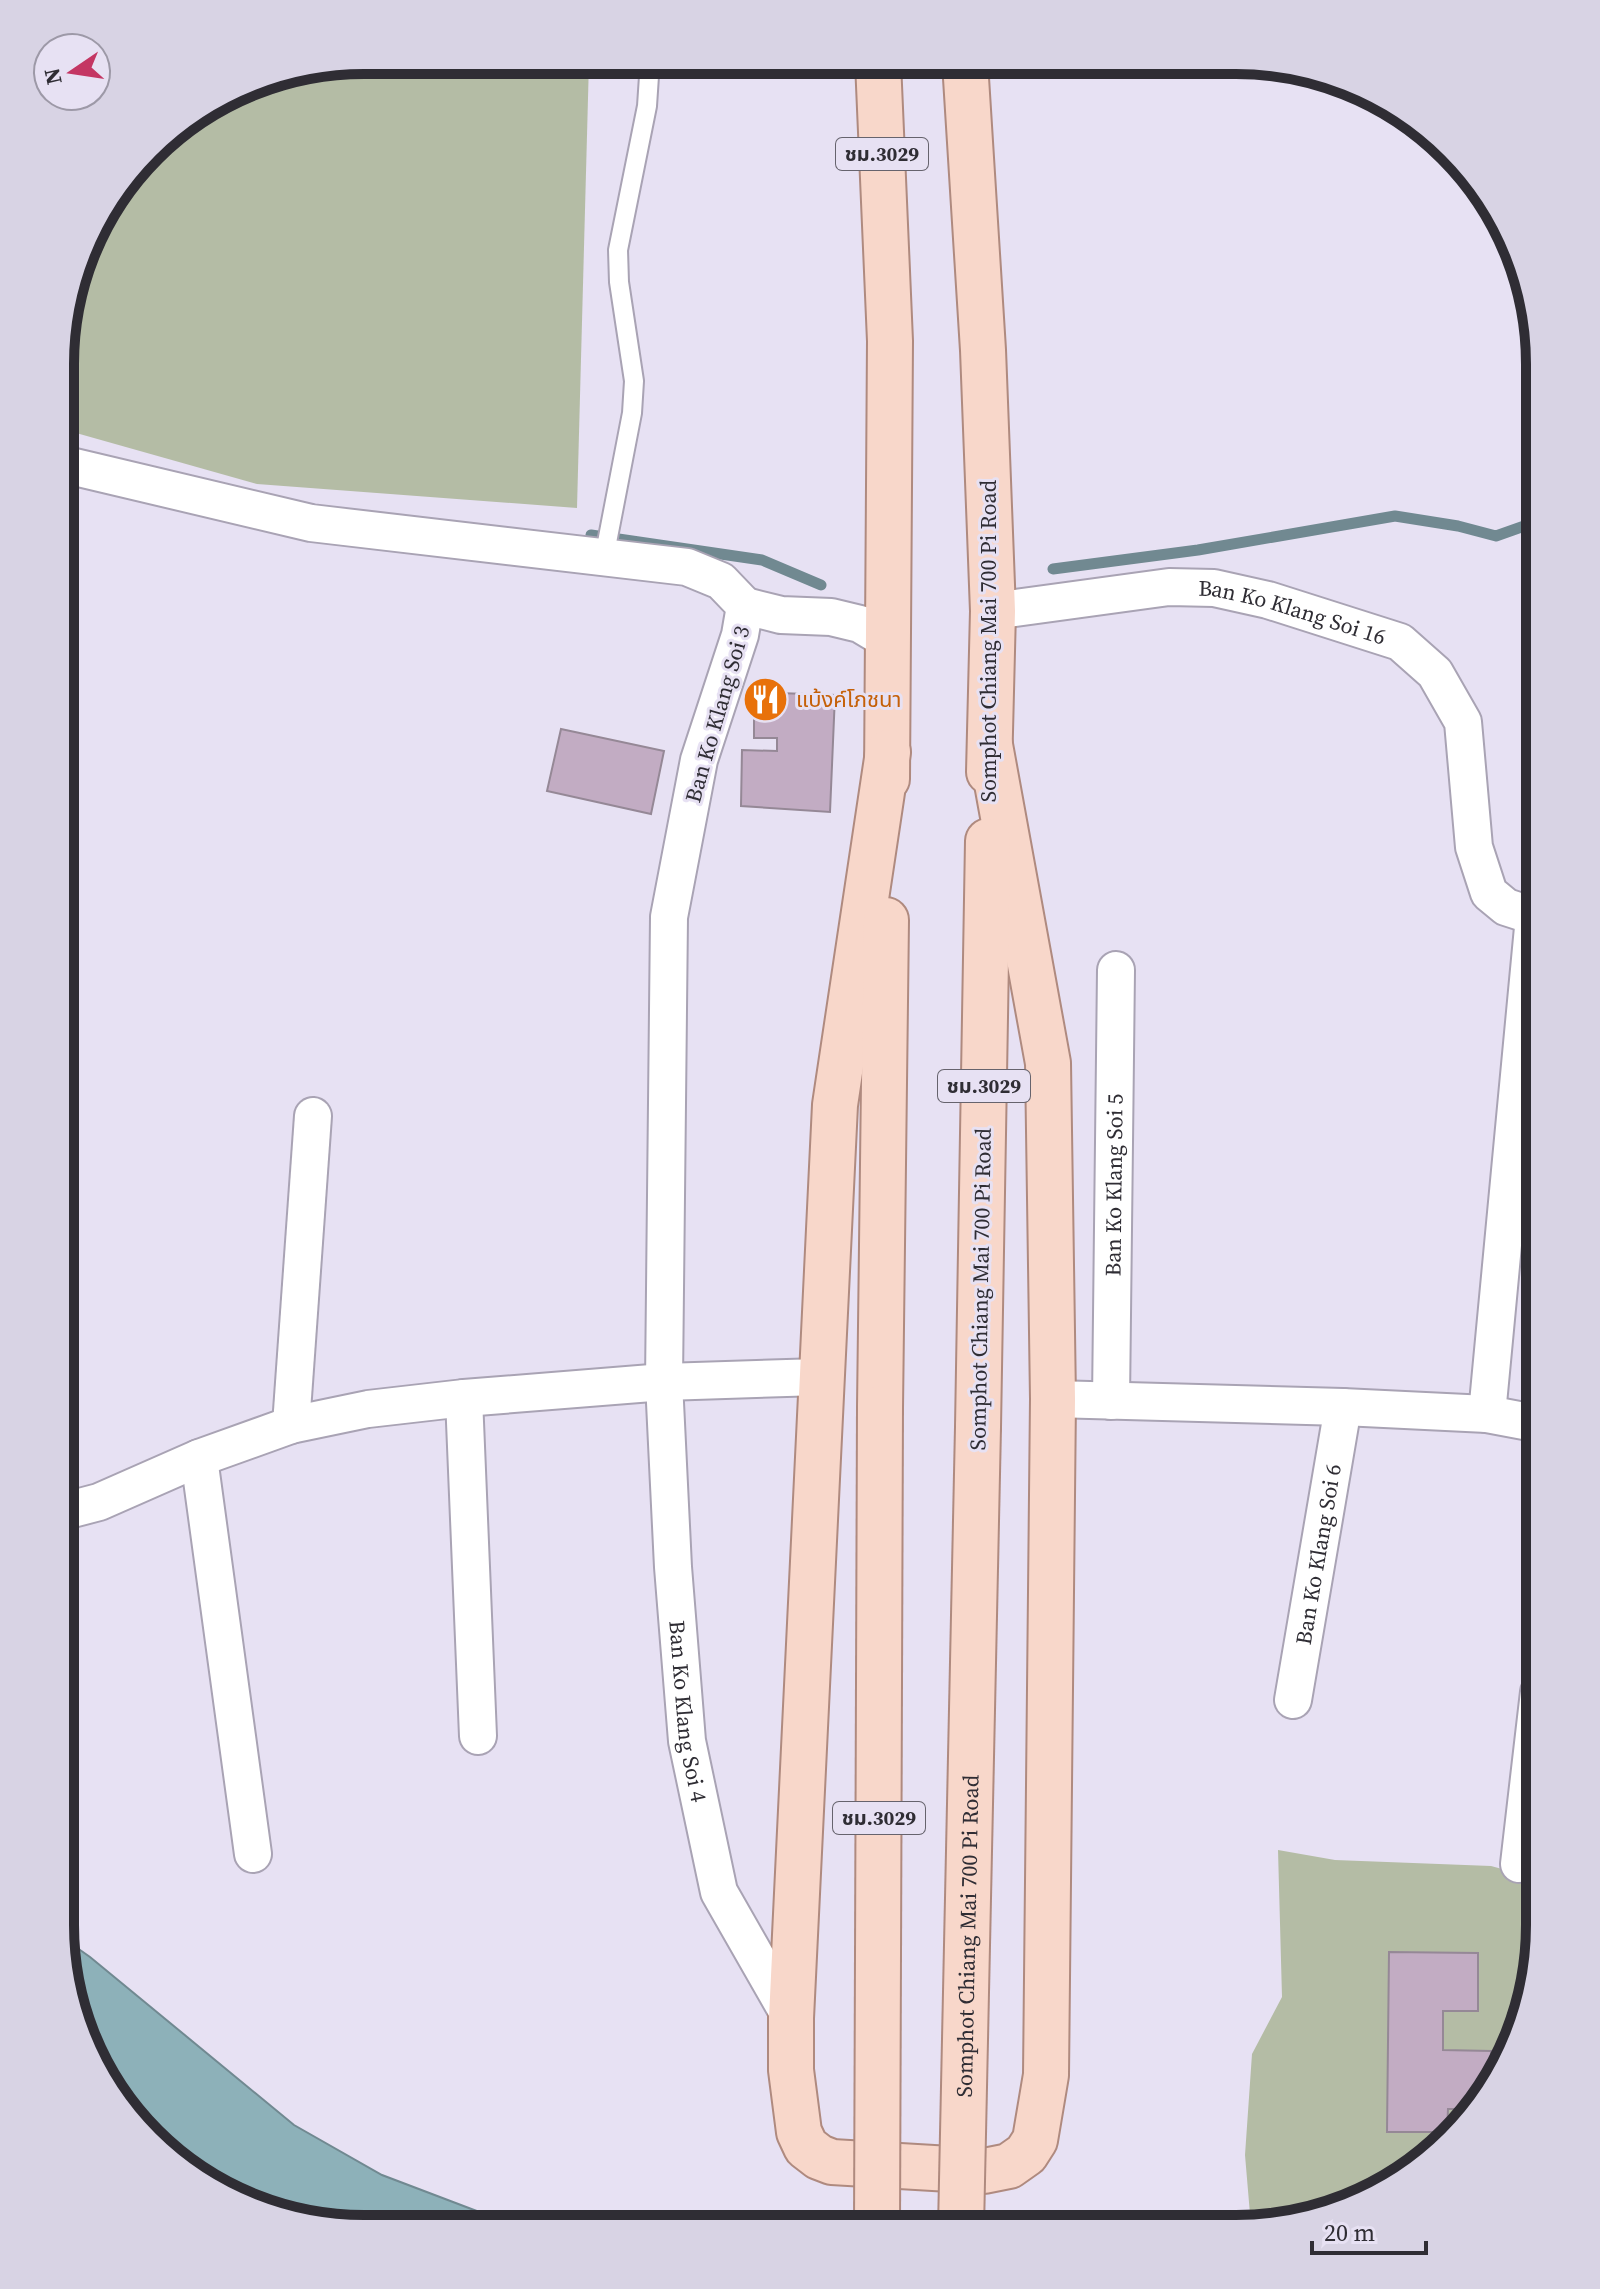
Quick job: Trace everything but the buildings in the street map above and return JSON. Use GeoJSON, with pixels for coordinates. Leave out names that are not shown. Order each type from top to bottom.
{"type":"FeatureCollection","features":[{"type":"Feature","properties":{"kind":"main road","name":"ชม.3029"},"geometry":{"type":"LineString","coordinates":[[877,2215],[880,1408],[890,642],[890,341],[879,74]]}},
{"type":"Feature","properties":{"kind":"main road","name":"Somphot Chiang Mai 700 Pi Road"},"geometry":{"type":"LineString","coordinates":[[961,2215],[993,611],[983,350],[966,74]]}},
{"type":"Feature","properties":{"kind":"main road"},"geometry":{"type":"LineString","coordinates":[[888,752],[835,1105],[791,2018],[794,2108],[806,2147],[819,2157],[846,2163],[984,2171],[1009,2166],[1026,2154],[1035,2140],[1046,2075],[1053,1399],[1048,1063],[990,745]]}},
{"type":"Feature","properties":{"kind":"street","name":"Ban Ko Klang Soi 3"},"geometry":{"type":"LineString","coordinates":[[74,467],[311,523],[687,567],[721,581],[745,606],[740,635],[699,760],[669,917],[664,1382]]}},
{"type":"Feature","properties":{"kind":"street","name":"Ban Ko Klang Soi 16"},"geometry":{"type":"LineString","coordinates":[[993,611],[1169,587],[1214,588],[1268,600],[1400,642],[1435,673],[1463,722],[1474,847],[1489,893],[1506,907],[1526,913]]}},
{"type":"Feature","properties":{"kind":"street"},"geometry":{"type":"LineString","coordinates":[[745,606],[781,615],[845,620],[860,624],[890,642]]}},
{"type":"Feature","properties":{"kind":"street","name":"Ban Ko Klang Soi 5"},"geometry":{"type":"LineString","coordinates":[[1111,1401],[1116,970]]}},
{"type":"Feature","properties":{"kind":"street"},"geometry":{"type":"LineString","coordinates":[[1487,1414],[1526,1026]]}},
{"type":"Feature","properties":{"kind":"street"},"geometry":{"type":"LineString","coordinates":[[291,1425],[313,1116]]}},
{"type":"Feature","properties":{"kind":"street"},"geometry":{"type":"LineString","coordinates":[[74,1509],[99,1502],[199,1458],[291,1425],[368,1409],[664,1382],[820,1377]]}},
{"type":"Feature","properties":{"kind":"street","name":"Ban Ko Klang Soi 4"},"geometry":{"type":"LineString","coordinates":[[664,1382],[673,1567],[687,1741],[719,1892],[791,2018]]}},
{"type":"Feature","properties":{"kind":"street"},"geometry":{"type":"LineString","coordinates":[[464,1398],[478,1736]]}},
{"type":"Feature","properties":{"kind":"street"},"geometry":{"type":"LineString","coordinates":[[1053,1399],[1343,1407],[1487,1414],[1526,1421]]}},
{"type":"Feature","properties":{"kind":"street","name":"Ban Ko Klang Soi 6"},"geometry":{"type":"LineString","coordinates":[[1293,1700],[1343,1407]]}},
{"type":"Feature","properties":{"kind":"street"},"geometry":{"type":"LineString","coordinates":[[199,1458],[253,1854]]}},
{"type":"Feature","properties":{"kind":"street"},"geometry":{"type":"LineString","coordinates":[[1519,1864],[1526,1804]]}},
{"type":"Feature","properties":{"kind":"lane"},"geometry":{"type":"LineString","coordinates":[[604,558],[632,413],[634,381],[619,282],[618,250],[647,106],[649,74]]}},
{"type":"Feature","properties":{"kind":"shaded area"},"geometry":{"type":"Polygon","coordinates":[[[364,74],[589,74],[577,508],[257,484],[74,432],[76,326],[84,289],[96,253],[113,219],[146,173],[173,146],[219,113],[253,96],[289,84],[326,76],[364,74]]]}},
{"type":"Feature","properties":{"kind":"shaded area"},"geometry":{"type":"Polygon","coordinates":[[[1278,1850],[1335,1860],[1491,1866],[1526,1875],[1524,1963],[1511,2018],[1490,2064],[1490,2051],[1443,2050],[1443,2011],[1478,2011],[1478,1953],[1389,1952],[1387,2132],[1439,2132],[1397,2166],[1347,2193],[1311,2205],[1250,2214],[1245,2155],[1252,2054],[1282,1997],[1278,1850]]]}},
{"type":"Feature","properties":{"kind":"shaded area"},"geometry":{"type":"Polygon","coordinates":[[[75,1947],[294,2125],[382,2175],[487,2215],[326,2213],[271,2200],[203,2166],[159,2130],[113,2070],[89,2018],[75,1947]]]}},
{"type":"Feature","properties":{"kind":"shaded area"},"geometry":{"type":"Polygon","coordinates":[[[1448,2109],[1460,2109],[1447,2123],[1448,2109]]]}},
{"type":"Feature","properties":{"kind":"waterway"},"geometry":{"type":"LineString","coordinates":[[1053,569],[1198,550],[1395,516],[1458,526],[1496,536],[1526,525]]}},
{"type":"Feature","properties":{"kind":"waterway"},"geometry":{"type":"LineString","coordinates":[[591,535],[762,560],[821,585]]}},
{"type":"Feature","properties":{"kind":"place","name":"แบ้งค์โภชนา"},"geometry":{"type":"Point","coordinates":[765,699]}}]}
